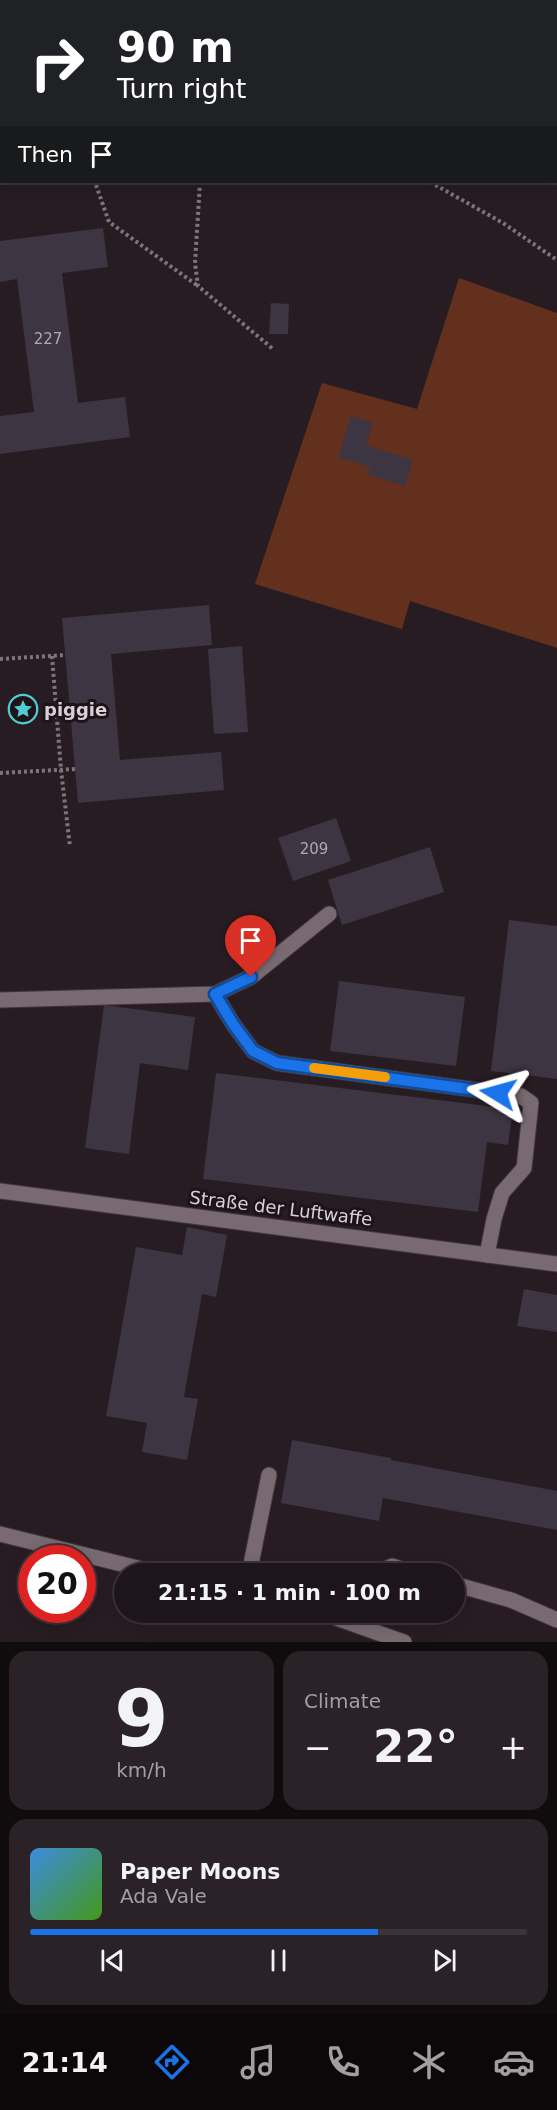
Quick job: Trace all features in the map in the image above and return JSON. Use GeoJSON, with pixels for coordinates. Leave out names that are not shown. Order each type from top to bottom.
{"type":"FeatureCollection","features":[{"type":"Feature","properties":{"kind":"street"},"geometry":{"type":"LineString","coordinates":[[0,1000],[215,994],[251,977],[329,914]]}},
{"type":"Feature","properties":{"kind":"street"},"geometry":{"type":"LineString","coordinates":[[215,994],[253,1051],[277,1063],[521,1096],[531,1103],[524,1168],[502,1193],[487,1255]]}},
{"type":"Feature","properties":{"kind":"street","name":"Straße der Luftwaffe"},"geometry":{"type":"LineString","coordinates":[[0,1191],[557,1264]]}},
{"type":"Feature","properties":{"kind":"street"},"geometry":{"type":"LineString","coordinates":[[251,1563],[269,1474]]}},
{"type":"Feature","properties":{"kind":"street"},"geometry":{"type":"LineString","coordinates":[[0,1534],[117,1563]]}},
{"type":"Feature","properties":{"kind":"street"},"geometry":{"type":"LineString","coordinates":[[465,1587],[511,1600],[557,1620]]}},
{"type":"Feature","properties":{"kind":"street"},"geometry":{"type":"LineString","coordinates":[[364,1623],[404,1642]]}},
{"type":"Feature","properties":{"kind":"path"},"geometry":{"type":"LineString","coordinates":[[198,286],[195,263],[200,183]]}},
{"type":"Feature","properties":{"kind":"path"},"geometry":{"type":"LineString","coordinates":[[432,183],[503,223],[557,260]]}},
{"type":"Feature","properties":{"kind":"path"},"geometry":{"type":"LineString","coordinates":[[96,186],[109,222],[198,286],[273,349]]}},
{"type":"Feature","properties":{"kind":"path"},"geometry":{"type":"LineString","coordinates":[[52,656],[70,847]]}},
{"type":"Feature","properties":{"kind":"path"},"geometry":{"type":"LineString","coordinates":[[0,659],[66,656]]}},
{"type":"Feature","properties":{"kind":"path"},"geometry":{"type":"LineString","coordinates":[[0,773],[75,769]]}},
{"type":"Feature","properties":{"kind":"shaded area"},"geometry":{"type":"Polygon","coordinates":[[[459,278],[557,313],[557,648],[410,601],[402,629],[255,584],[322,383],[417,409],[459,278]]]}},
{"type":"Feature","properties":{"kind":"building"},"geometry":{"type":"Polygon","coordinates":[[[103,228],[108,267],[62,273],[78,403],[125,397],[130,437],[0,454],[0,416],[34,412],[17,279],[0,282],[0,241],[103,228]]]}},
{"type":"Feature","properties":{"kind":"building"},"geometry":{"type":"Polygon","coordinates":[[[271,303],[289,304],[288,334],[269,334],[271,303]]]}},
{"type":"Feature","properties":{"kind":"building"},"geometry":{"type":"Polygon","coordinates":[[[351,416],[373,423],[366,445],[413,460],[405,486],[368,475],[370,467],[338,457],[351,416]]]}},
{"type":"Feature","properties":{"kind":"building"},"geometry":{"type":"Polygon","coordinates":[[[209,605],[212,645],[111,654],[120,760],[221,752],[224,790],[78,803],[62,618],[209,605]]]}},
{"type":"Feature","properties":{"kind":"building"},"geometry":{"type":"Polygon","coordinates":[[[242,646],[248,732],[214,734],[208,649],[242,646]]]}},
{"type":"Feature","properties":{"kind":"building"},"geometry":{"type":"Polygon","coordinates":[[[336,818],[351,861],[293,881],[278,838],[336,818]]]}},
{"type":"Feature","properties":{"kind":"building"},"geometry":{"type":"Polygon","coordinates":[[[430,847],[444,892],[342,925],[328,880],[430,847]]]}},
{"type":"Feature","properties":{"kind":"building"},"geometry":{"type":"Polygon","coordinates":[[[509,920],[557,926],[557,1079],[491,1071],[509,920]]]}},
{"type":"Feature","properties":{"kind":"building"},"geometry":{"type":"Polygon","coordinates":[[[339,981],[465,997],[456,1066],[330,1051],[339,981]]]}},
{"type":"Feature","properties":{"kind":"building"},"geometry":{"type":"Polygon","coordinates":[[[104,1005],[195,1017],[188,1070],[140,1063],[129,1154],[85,1148],[104,1005]]]}},
{"type":"Feature","properties":{"kind":"building"},"geometry":{"type":"Polygon","coordinates":[[[216,1073],[513,1109],[508,1145],[487,1142],[478,1212],[203,1179],[216,1073]]]}},
{"type":"Feature","properties":{"kind":"building"},"geometry":{"type":"Polygon","coordinates":[[[187,1227],[227,1235],[216,1297],[202,1294],[184,1397],[198,1399],[187,1460],[142,1452],[147,1423],[106,1416],[136,1247],[182,1255],[187,1227]]]}},
{"type":"Feature","properties":{"kind":"building"},"geometry":{"type":"Polygon","coordinates":[[[524,1289],[557,1295],[557,1332],[517,1326],[524,1289]]]}},
{"type":"Feature","properties":{"kind":"building"},"geometry":{"type":"Polygon","coordinates":[[[292,1440],[557,1491],[557,1530],[383,1498],[379,1521],[281,1503],[292,1440]]]}},
{"type":"Feature","properties":{"kind":"slow traffic"},"geometry":{"type":"LineString","coordinates":[[314,1068],[385,1077]]}},
{"type":"Feature","properties":{"kind":"place","name":"piggie"},"geometry":{"type":"Point","coordinates":[23,709]}},
{"type":"Feature","properties":{"kind":"route"},"geometry":{"type":"LineString","coordinates":[[251,977],[215,994],[253,1051],[277,1063],[498,1093]]}}]}
